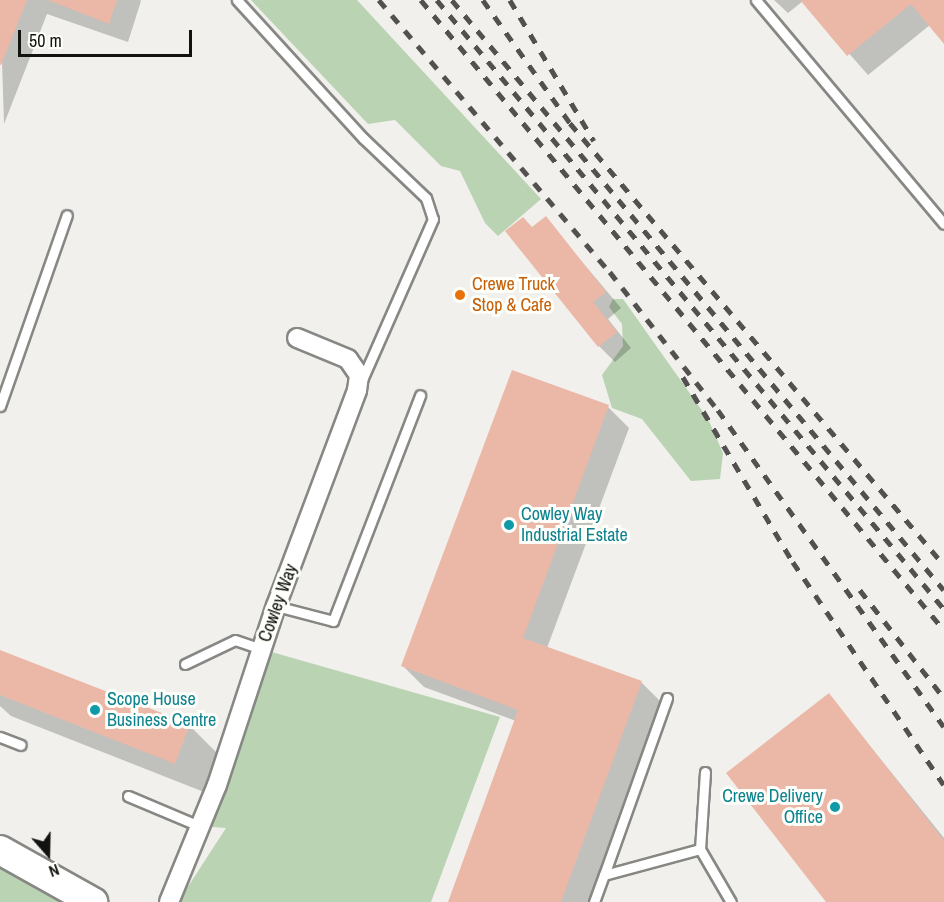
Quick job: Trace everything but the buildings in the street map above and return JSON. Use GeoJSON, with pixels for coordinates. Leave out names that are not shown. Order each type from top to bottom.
{"type":"FeatureCollection","features":[{"type":"Feature","properties":{"kind":"main road"},"geometry":{"type":"LineString","coordinates":[[0,850],[93,902]]}},
{"type":"Feature","properties":{"kind":"street"},"geometry":{"type":"LineString","coordinates":[[297,338],[348,359],[359,375],[357,390]]}},
{"type":"Feature","properties":{"kind":"street","name":"Cowley Way"},"geometry":{"type":"LineString","coordinates":[[169,902],[199,826],[276,606],[357,390]]}},
{"type":"Feature","properties":{"kind":"lane"},"geometry":{"type":"LineString","coordinates":[[237,0],[363,138],[426,198],[433,219],[357,390]]}},
{"type":"Feature","properties":{"kind":"lane"},"geometry":{"type":"LineString","coordinates":[[756,0],[944,224]]}},
{"type":"Feature","properties":{"kind":"lane"},"geometry":{"type":"LineString","coordinates":[[0,406],[67,215]]}},
{"type":"Feature","properties":{"kind":"lane"},"geometry":{"type":"LineString","coordinates":[[276,606],[333,621],[420,395]]}},
{"type":"Feature","properties":{"kind":"lane"},"geometry":{"type":"LineString","coordinates":[[185,664],[235,640],[261,649]]}},
{"type":"Feature","properties":{"kind":"lane"},"geometry":{"type":"LineString","coordinates":[[594,902],[667,698]]}},
{"type":"Feature","properties":{"kind":"lane"},"geometry":{"type":"LineString","coordinates":[[0,737],[21,746]]}},
{"type":"Feature","properties":{"kind":"lane"},"geometry":{"type":"LineString","coordinates":[[705,772],[700,849],[731,902]]}},
{"type":"Feature","properties":{"kind":"lane"},"geometry":{"type":"LineString","coordinates":[[128,796],[199,826]]}},
{"type":"Feature","properties":{"kind":"lane"},"geometry":{"type":"LineString","coordinates":[[604,875],[700,849]]}},
{"type":"Feature","properties":{"kind":"green space"},"geometry":{"type":"Polygon","coordinates":[[[251,0],[357,0],[541,199],[498,236],[485,223],[460,171],[441,166],[395,120],[368,124],[251,0]]]}},
{"type":"Feature","properties":{"kind":"green space"},"geometry":{"type":"Polygon","coordinates":[[[613,299],[623,299],[708,419],[723,453],[720,479],[691,481],[642,419],[612,408],[602,375],[623,346],[622,324],[609,307],[613,299]]]}},
{"type":"Feature","properties":{"kind":"green space"},"geometry":{"type":"Polygon","coordinates":[[[261,649],[500,717],[431,902],[178,902],[226,828],[199,826],[261,649]]]}},
{"type":"Feature","properties":{"kind":"green space"},"geometry":{"type":"Polygon","coordinates":[[[0,850],[93,902],[0,902],[0,850]]]}},
{"type":"Feature","properties":{"kind":"railway"},"geometry":{"type":"LineString","coordinates":[[379,0],[610,272],[718,410],[944,727]]}},
{"type":"Feature","properties":{"kind":"railway"},"geometry":{"type":"LineString","coordinates":[[421,0],[944,630]]}},
{"type":"Feature","properties":{"kind":"railway"},"geometry":{"type":"LineString","coordinates":[[437,0],[944,609]]}},
{"type":"Feature","properties":{"kind":"railway"},"geometry":{"type":"LineString","coordinates":[[452,0],[944,590]]}},
{"type":"Feature","properties":{"kind":"railway"},"geometry":{"type":"LineString","coordinates":[[483,0],[570,123],[944,565]]}},
{"type":"Feature","properties":{"kind":"railway"},"geometry":{"type":"LineString","coordinates":[[510,0],[594,141]]}},
{"type":"Feature","properties":{"kind":"railway"},"geometry":{"type":"LineString","coordinates":[[683,377],[793,562],[944,785]]}},
{"type":"Feature","properties":{"kind":"railway"},"geometry":{"type":"LineString","coordinates":[[860,590],[944,698]]}},
{"type":"Feature","properties":{"kind":"place","name":"Crewe Truck Stop & Cafe"},"geometry":{"type":"Point","coordinates":[460,295]}},
{"type":"Feature","properties":{"kind":"place","name":"Cowley Way Industrial Estate"},"geometry":{"type":"Point","coordinates":[509,525]}},
{"type":"Feature","properties":{"kind":"place","name":"Scope House Business Centre"},"geometry":{"type":"Point","coordinates":[95,710]}},
{"type":"Feature","properties":{"kind":"place","name":"Crewe Delivery Office"},"geometry":{"type":"Point","coordinates":[835,807]}}]}
